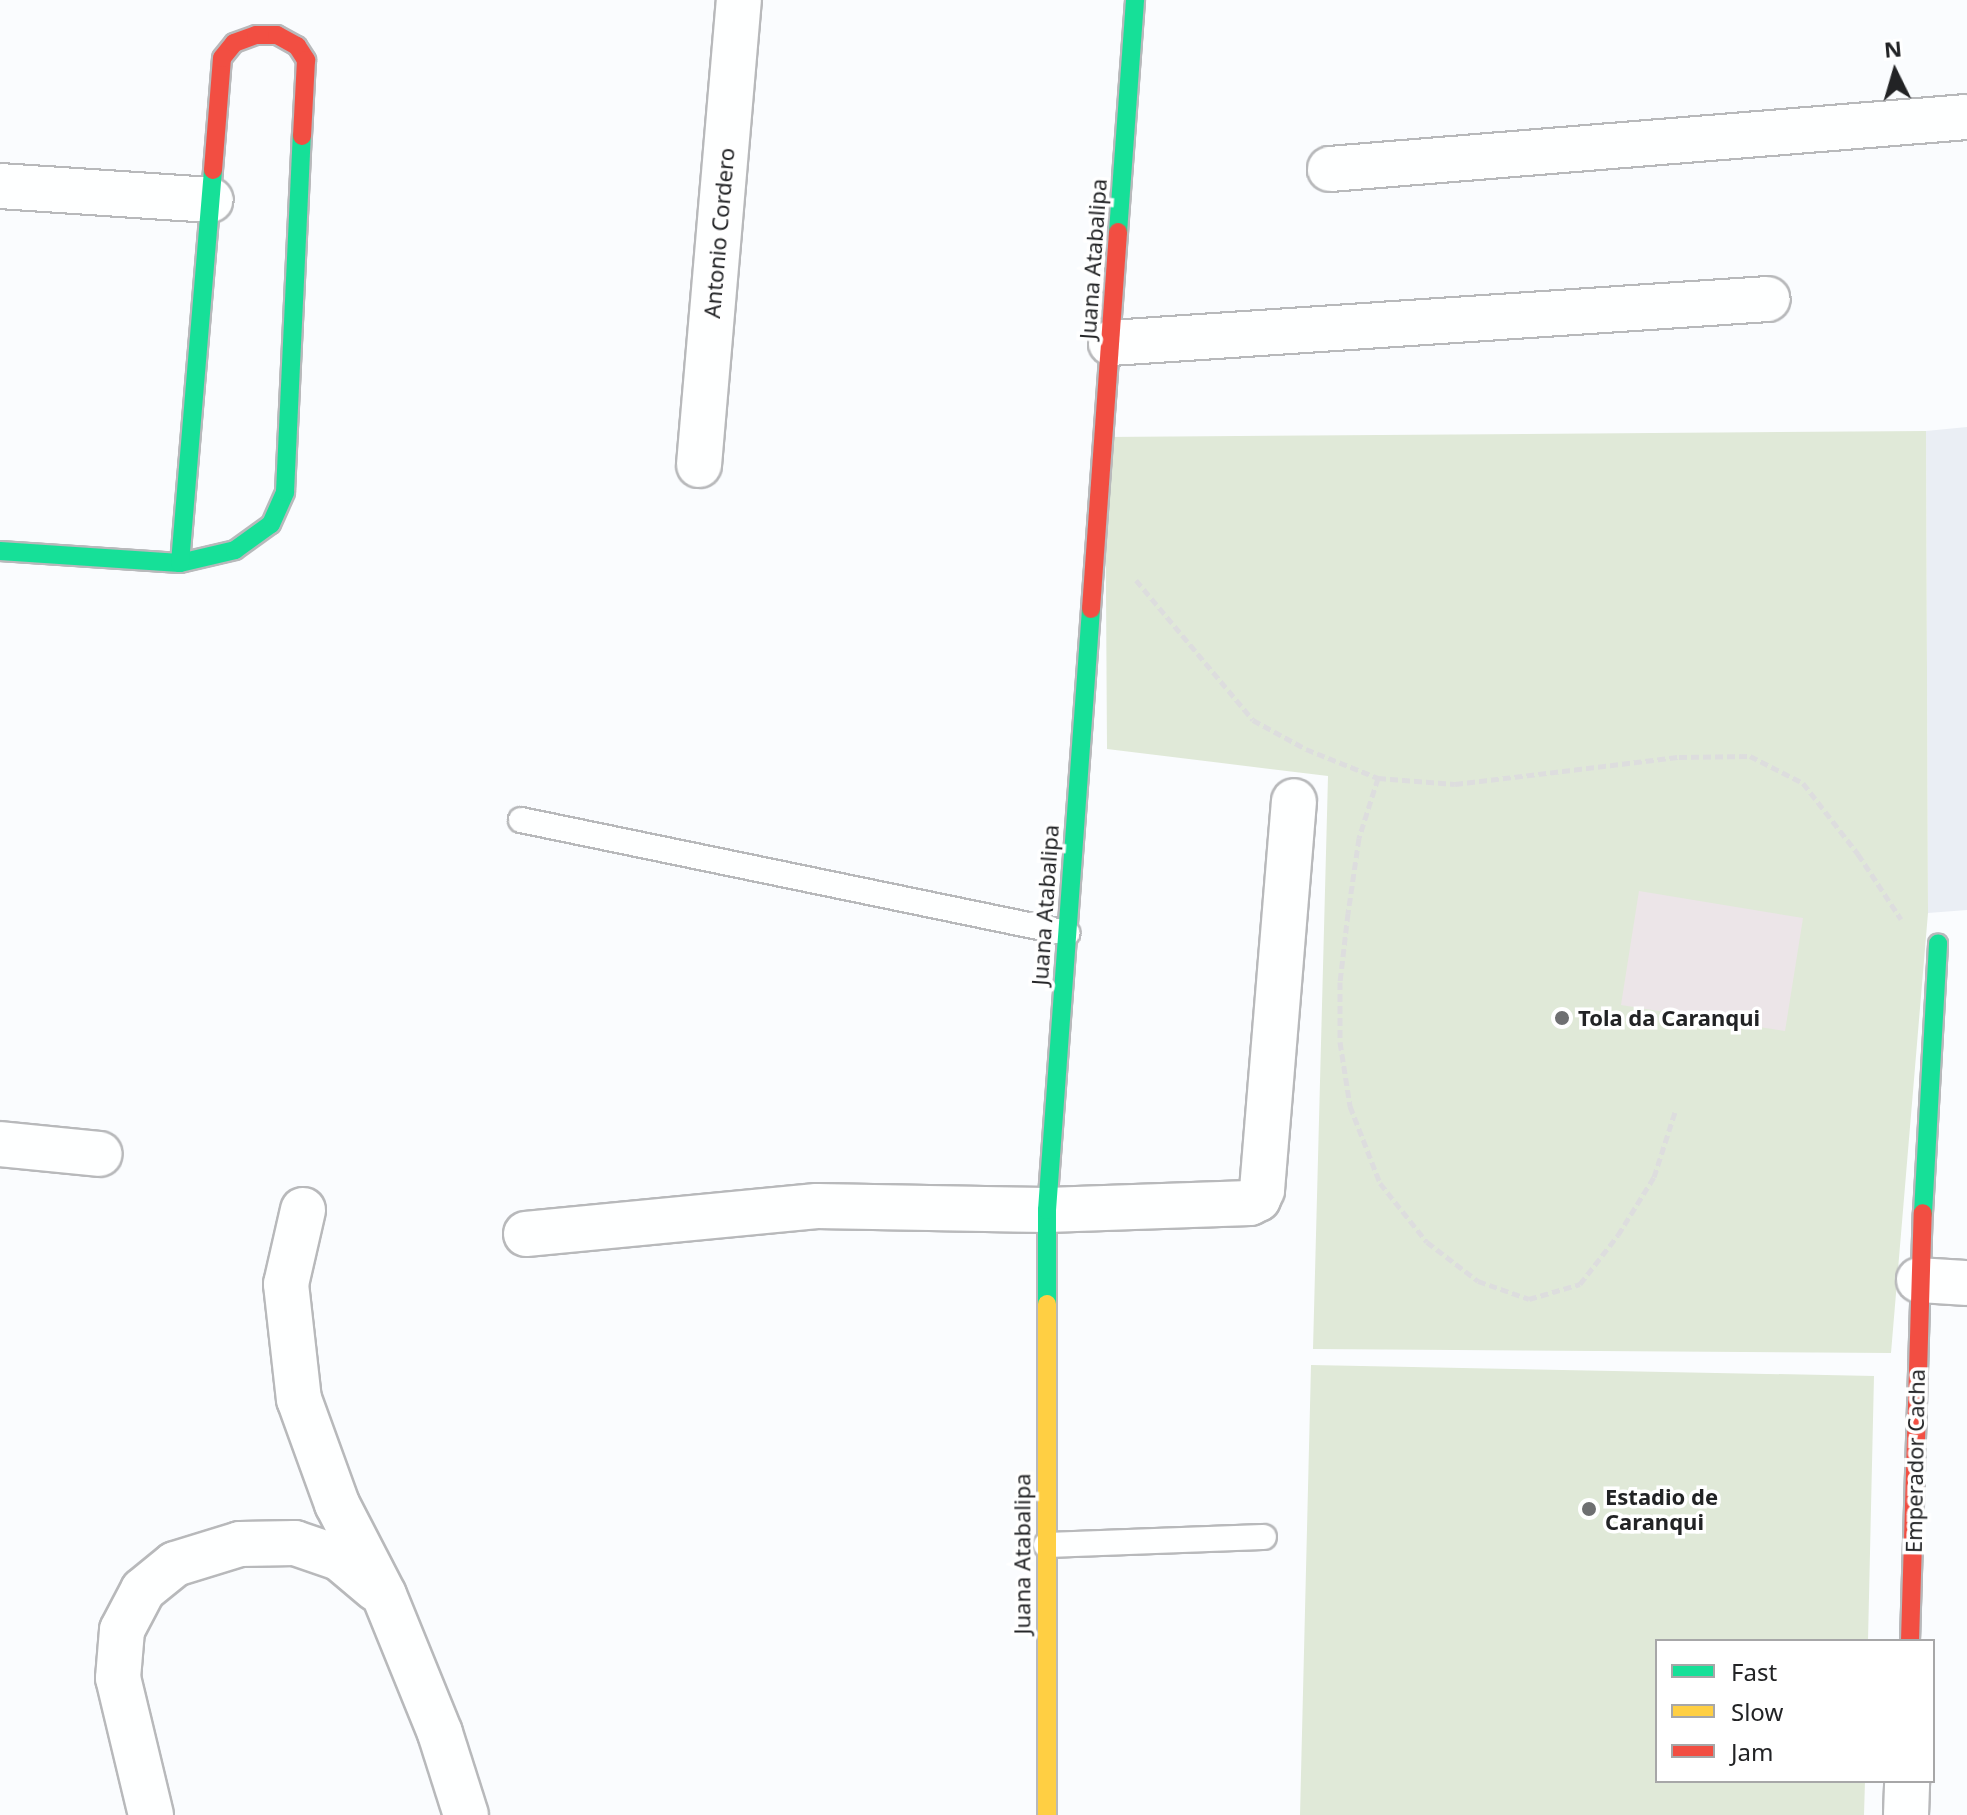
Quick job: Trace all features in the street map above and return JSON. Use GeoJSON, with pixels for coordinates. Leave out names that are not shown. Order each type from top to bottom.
{"type":"FeatureCollection","features":[{"type":"Feature","properties":{"kind":"street","name":"Antonio Cordero"},"geometry":{"type":"LineString","coordinates":[[699,465],[739,0]]}},
{"type":"Feature","properties":{"kind":"street","name":"Juana Atabalipa"},"geometry":{"type":"LineString","coordinates":[[1047,1815],[1047,1210],[1135,0]]}},
{"type":"Feature","properties":{"kind":"street"},"geometry":{"type":"LineString","coordinates":[[0,551],[180,563],[235,550],[271,524],[285,492],[306,60],[297,46],[277,35],[256,35],[234,43],[222,58],[180,563]]}},
{"type":"Feature","properties":{"kind":"street"},"geometry":{"type":"LineString","coordinates":[[1330,169],[1967,117]]}},
{"type":"Feature","properties":{"kind":"street"},"geometry":{"type":"LineString","coordinates":[[0,186],[211,200]]}},
{"type":"Feature","properties":{"kind":"street"},"geometry":{"type":"LineString","coordinates":[[1111,343],[1768,299]]}},
{"type":"Feature","properties":{"kind":"street"},"geometry":{"type":"LineString","coordinates":[[526,1234],[817,1206],[1047,1210],[1250,1203],[1258,1199],[1262,1190],[1294,801]]}},
{"type":"Feature","properties":{"kind":"street","name":"Emperador Cacha"},"geometry":{"type":"LineString","coordinates":[[1910,1639],[1919,1280],[1938,943]]}},
{"type":"Feature","properties":{"kind":"street"},"geometry":{"type":"LineString","coordinates":[[0,1144],[100,1154]]}},
{"type":"Feature","properties":{"kind":"street"},"geometry":{"type":"LineString","coordinates":[[303,1210],[286,1284],[299,1399],[337,1504],[384,1595],[440,1733],[466,1815]]}},
{"type":"Feature","properties":{"kind":"street"},"geometry":{"type":"LineString","coordinates":[[1919,1280],[1967,1283]]}},
{"type":"Feature","properties":{"kind":"street"},"geometry":{"type":"LineString","coordinates":[[151,1815],[118,1678],[122,1630],[143,1590],[175,1564],[240,1544],[295,1543],[339,1558],[384,1595]]}},
{"type":"Feature","properties":{"kind":"street"},"geometry":{"type":"LineString","coordinates":[[1906,1815],[1907,1783]]}},
{"type":"Feature","properties":{"kind":"lane"},"geometry":{"type":"LineString","coordinates":[[521,820],[1067,933]]}},
{"type":"Feature","properties":{"kind":"lane"},"geometry":{"type":"LineString","coordinates":[[1046,1545],[1264,1537]]}},
{"type":"Feature","properties":{"kind":"path"},"geometry":{"type":"LineString","coordinates":[[1097,533],[1253,720],[1306,749],[1378,778],[1455,784],[1679,757],[1750,756],[1803,783],[1858,854],[1937,972]]}},
{"type":"Feature","properties":{"kind":"path"},"geometry":{"type":"LineString","coordinates":[[1378,778],[1359,838],[1348,913],[1340,982],[1340,1042],[1350,1106],[1380,1183],[1427,1242],[1478,1281],[1529,1299],[1580,1284],[1618,1235],[1654,1177],[1675,1112]]}},
{"type":"Feature","properties":{"kind":"shaded area"},"geometry":{"type":"Polygon","coordinates":[[[1967,427],[1967,910],[1928,913],[1926,431],[1967,427]]]}},
{"type":"Feature","properties":{"kind":"green space"},"geometry":{"type":"Polygon","coordinates":[[[1926,431],[1928,913],[1891,1353],[1313,1349],[1328,776],[1107,749],[1105,437],[1926,431]]]}},
{"type":"Feature","properties":{"kind":"green space","name":"Estadio de Caranqui"},"geometry":{"type":"Polygon","coordinates":[[[1311,1365],[1874,1376],[1868,1639],[1655,1639],[1655,1783],[1865,1783],[1864,1815],[1300,1815],[1311,1365]]]}},
{"type":"Feature","properties":{"kind":"building"},"geometry":{"type":"Polygon","coordinates":[[[1639,891],[1803,918],[1785,1031],[1621,1005],[1639,891]]]}},
{"type":"Feature","properties":{"kind":"traffic: fast"},"geometry":{"type":"LineString","coordinates":[[1118,232],[1135,0]]}},
{"type":"Feature","properties":{"kind":"traffic: fast"},"geometry":{"type":"LineString","coordinates":[[0,551],[180,563],[235,550],[271,524],[285,492],[302,136]]}},
{"type":"Feature","properties":{"kind":"traffic: fast"},"geometry":{"type":"LineString","coordinates":[[180,563],[213,170]]}},
{"type":"Feature","properties":{"kind":"traffic: fast"},"geometry":{"type":"LineString","coordinates":[[1047,1304],[1047,1210],[1091,609]]}},
{"type":"Feature","properties":{"kind":"traffic: fast"},"geometry":{"type":"LineString","coordinates":[[1923,1213],[1938,943]]}},
{"type":"Feature","properties":{"kind":"traffic: slow"},"geometry":{"type":"LineString","coordinates":[[1047,1304],[1047,1815]]}},
{"type":"Feature","properties":{"kind":"traffic: jam"},"geometry":{"type":"LineString","coordinates":[[213,170],[222,58],[234,43],[256,35],[277,35],[297,46],[306,60],[302,136]]}},
{"type":"Feature","properties":{"kind":"traffic: jam"},"geometry":{"type":"LineString","coordinates":[[1091,609],[1118,232]]}},
{"type":"Feature","properties":{"kind":"traffic: jam"},"geometry":{"type":"LineString","coordinates":[[1910,1639],[1923,1213]]}},
{"type":"Feature","properties":{"kind":"place","name":"Tola da Caranqui"},"geometry":{"type":"Point","coordinates":[1562,1018]}},
{"type":"Feature","properties":{"kind":"place","name":"Estadio de Caranqui"},"geometry":{"type":"Point","coordinates":[1589,1509]}}]}
